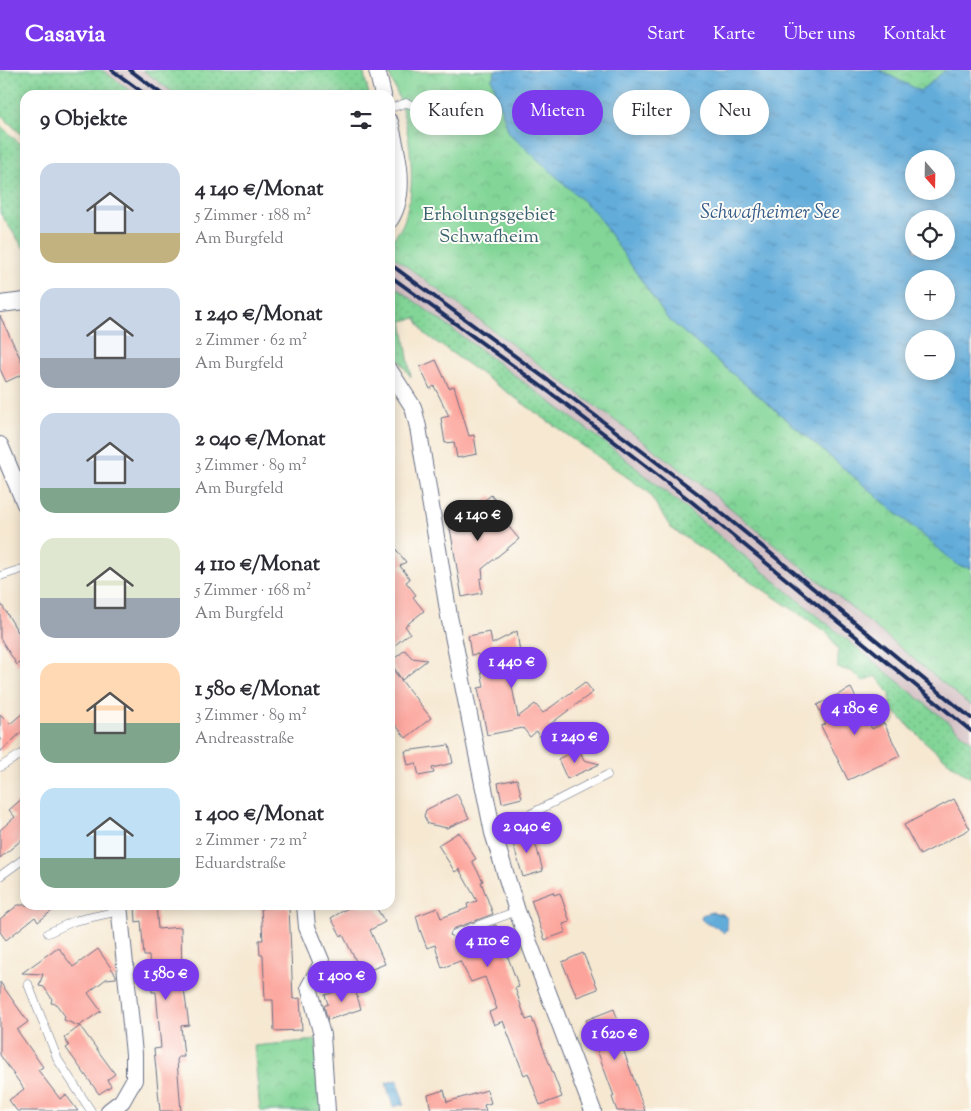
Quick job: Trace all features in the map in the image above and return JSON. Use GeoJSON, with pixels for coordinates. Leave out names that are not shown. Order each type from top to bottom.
{"type":"FeatureCollection","features":[{"type":"Feature","properties":{"kind":"street"},"geometry":{"type":"LineString","coordinates":[[377,70],[382,90]]}},
{"type":"Feature","properties":{"kind":"street"},"geometry":{"type":"LineString","coordinates":[[395,144],[400,186],[395,209]]}},
{"type":"Feature","properties":{"kind":"street"},"geometry":{"type":"LineString","coordinates":[[0,304],[20,302]]}},
{"type":"Feature","properties":{"kind":"street"},"geometry":{"type":"LineString","coordinates":[[395,379],[412,407],[418,428],[449,616],[492,833],[517,911],[590,1110]]}},
{"type":"Feature","properties":{"kind":"street"},"geometry":{"type":"LineString","coordinates":[[0,445],[20,492]]}},
{"type":"Feature","properties":{"kind":"street"},"geometry":{"type":"LineString","coordinates":[[109,1111],[122,1101],[134,1080],[134,1054],[119,910]]}},
{"type":"Feature","properties":{"kind":"street"},"geometry":{"type":"LineString","coordinates":[[305,910],[307,927],[322,963],[309,987],[322,1036],[327,1111]]}},
{"type":"Feature","properties":{"kind":"lane"},"geometry":{"type":"LineString","coordinates":[[395,106],[406,103],[410,104]]}},
{"type":"Feature","properties":{"kind":"lane"},"geometry":{"type":"LineString","coordinates":[[0,576],[20,570]]}},
{"type":"Feature","properties":{"kind":"lane"},"geometry":{"type":"LineString","coordinates":[[0,767],[20,755]]}},
{"type":"Feature","properties":{"kind":"lane"},"geometry":{"type":"LineString","coordinates":[[492,833],[607,775]]}},
{"type":"Feature","properties":{"kind":"lane"},"geometry":{"type":"LineString","coordinates":[[0,876],[20,862]]}},
{"type":"Feature","properties":{"kind":"lane"},"geometry":{"type":"LineString","coordinates":[[48,934],[74,920],[112,910]]}},
{"type":"Feature","properties":{"kind":"lane"},"geometry":{"type":"LineString","coordinates":[[455,934],[517,911]]}},
{"type":"Feature","properties":{"kind":"lane"},"geometry":{"type":"LineString","coordinates":[[28,984],[58,1060],[91,1111]]}},
{"type":"Feature","properties":{"kind":"shaded area"},"geometry":{"type":"Polygon","coordinates":[[[102,70],[143,70],[169,90],[129,90],[102,70]]]}},
{"type":"Feature","properties":{"kind":"shaded area"},"geometry":{"type":"Polygon","coordinates":[[[396,259],[706,488],[971,706],[971,741],[607,444],[395,287],[396,259]]]}},
{"type":"Feature","properties":{"kind":"green space"},"geometry":{"type":"Polygon","coordinates":[[[0,70],[102,70],[129,90],[20,90],[20,133],[0,114],[0,70]]]}},
{"type":"Feature","properties":{"kind":"green space"},"geometry":{"type":"Polygon","coordinates":[[[143,70],[363,70],[368,90],[169,90],[143,70]]]}},
{"type":"Feature","properties":{"kind":"green space","name":"Erholungsgebiet Schwafheim"},"geometry":{"type":"Polygon","coordinates":[[[388,70],[420,72],[496,70],[492,79],[495,90],[410,90],[410,135],[502,135],[502,111],[509,133],[595,212],[667,318],[959,566],[971,568],[971,706],[706,488],[395,258],[395,236],[406,215],[411,186],[410,150],[399,98],[388,70]]]}},
{"type":"Feature","properties":{"kind":"green space"},"geometry":{"type":"Polygon","coordinates":[[[879,70],[946,70],[920,91],[879,70]]]}},
{"type":"Feature","properties":{"kind":"green space"},"geometry":{"type":"Polygon","coordinates":[[[0,125],[20,144],[20,243],[0,213],[0,125]]]}},
{"type":"Feature","properties":{"kind":"green space"},"geometry":{"type":"Polygon","coordinates":[[[395,287],[607,444],[971,741],[971,778],[929,745],[890,707],[890,694],[876,676],[863,681],[851,671],[838,668],[838,650],[828,633],[671,528],[648,492],[425,334],[416,318],[402,321],[411,377],[395,354],[395,287]]]}},
{"type":"Feature","properties":{"kind":"green space"},"geometry":{"type":"Polygon","coordinates":[[[316,1040],[323,1111],[260,1111],[254,1046],[316,1040]]]}},
{"type":"Feature","properties":{"kind":"water","name":"Schwafheimer See"},"geometry":{"type":"Polygon","coordinates":[[[496,70],[879,70],[920,91],[946,70],[971,70],[971,568],[959,566],[667,318],[595,212],[509,133],[502,111],[502,90],[495,90],[492,79],[496,70]]]}},
{"type":"Feature","properties":{"kind":"water"},"geometry":{"type":"Polygon","coordinates":[[[712,912],[723,914],[727,918],[727,931],[724,933],[701,919],[702,915],[712,912]]]}},
{"type":"Feature","properties":{"kind":"water"},"geometry":{"type":"Polygon","coordinates":[[[397,1080],[404,1104],[393,1107],[386,1083],[397,1080]]]}},
{"type":"Feature","properties":{"kind":"building"},"geometry":{"type":"Polygon","coordinates":[[[0,316],[20,358],[20,375],[6,382],[0,369],[0,316]]]}},
{"type":"Feature","properties":{"kind":"building"},"geometry":{"type":"Polygon","coordinates":[[[436,360],[449,388],[454,386],[469,436],[474,435],[477,454],[457,458],[454,442],[445,443],[441,418],[449,416],[434,386],[430,389],[420,367],[436,360]]]}},
{"type":"Feature","properties":{"kind":"building"},"geometry":{"type":"Polygon","coordinates":[[[491,495],[499,505],[494,509],[519,539],[482,569],[483,578],[480,579],[482,593],[462,597],[447,511],[478,506],[491,495]]]}},
{"type":"Feature","properties":{"kind":"building"},"geometry":{"type":"Polygon","coordinates":[[[395,548],[406,562],[400,566],[410,579],[406,582],[416,595],[413,597],[424,611],[405,626],[410,633],[395,645],[395,548]]]}},
{"type":"Feature","properties":{"kind":"building"},"geometry":{"type":"Polygon","coordinates":[[[0,602],[18,632],[20,631],[20,663],[17,665],[0,638],[0,602]]]}},
{"type":"Feature","properties":{"kind":"building"},"geometry":{"type":"Polygon","coordinates":[[[517,631],[522,668],[510,676],[518,717],[535,704],[543,713],[585,682],[593,692],[549,725],[552,728],[540,737],[537,731],[530,737],[523,728],[487,735],[478,688],[484,687],[478,654],[471,655],[468,636],[490,632],[492,644],[517,631]]]}},
{"type":"Feature","properties":{"kind":"building"},"geometry":{"type":"Polygon","coordinates":[[[405,650],[412,658],[427,660],[402,680],[395,670],[395,658],[405,650]]]}},
{"type":"Feature","properties":{"kind":"building"},"geometry":{"type":"Polygon","coordinates":[[[395,672],[431,718],[406,738],[395,724],[395,672]]]}},
{"type":"Feature","properties":{"kind":"building"},"geometry":{"type":"Polygon","coordinates":[[[851,688],[872,729],[884,723],[900,756],[848,780],[821,726],[826,724],[817,705],[851,688]]]}},
{"type":"Feature","properties":{"kind":"building"},"geometry":{"type":"Polygon","coordinates":[[[0,714],[10,724],[20,715],[20,734],[0,752],[0,714]]]}},
{"type":"Feature","properties":{"kind":"building"},"geometry":{"type":"Polygon","coordinates":[[[449,745],[453,763],[432,768],[434,773],[419,776],[416,763],[408,765],[405,751],[449,745]]]}},
{"type":"Feature","properties":{"kind":"building"},"geometry":{"type":"Polygon","coordinates":[[[579,749],[584,760],[600,764],[567,779],[558,759],[579,749]]]}},
{"type":"Feature","properties":{"kind":"building"},"geometry":{"type":"Polygon","coordinates":[[[517,779],[522,798],[502,803],[498,783],[517,779]]]}},
{"type":"Feature","properties":{"kind":"building"},"geometry":{"type":"Polygon","coordinates":[[[457,794],[469,818],[447,828],[428,824],[424,816],[426,810],[457,794]]]}},
{"type":"Feature","properties":{"kind":"building"},"geometry":{"type":"Polygon","coordinates":[[[954,799],[970,829],[920,855],[904,825],[954,799]]]}},
{"type":"Feature","properties":{"kind":"building"},"geometry":{"type":"Polygon","coordinates":[[[20,800],[20,841],[0,858],[0,830],[15,817],[9,810],[20,800]]]}},
{"type":"Feature","properties":{"kind":"building"},"geometry":{"type":"Polygon","coordinates":[[[532,831],[543,871],[523,877],[511,837],[532,831]]]}},
{"type":"Feature","properties":{"kind":"building"},"geometry":{"type":"Polygon","coordinates":[[[459,832],[476,859],[472,861],[483,881],[481,882],[493,914],[453,929],[450,935],[457,939],[496,925],[519,987],[515,988],[526,1020],[532,1018],[562,1097],[540,1105],[528,1073],[524,1075],[503,1021],[494,1025],[489,1012],[497,1009],[485,977],[471,982],[460,961],[442,968],[435,945],[427,948],[420,930],[416,916],[437,908],[441,918],[468,908],[467,904],[477,901],[459,869],[455,872],[438,845],[459,832]]]}},
{"type":"Feature","properties":{"kind":"building"},"geometry":{"type":"Polygon","coordinates":[[[553,892],[554,895],[560,893],[570,922],[563,924],[566,932],[545,940],[531,900],[553,892]]]}},
{"type":"Feature","properties":{"kind":"building"},"geometry":{"type":"Polygon","coordinates":[[[18,905],[20,905],[20,910],[53,910],[38,922],[35,917],[6,940],[0,932],[0,919],[18,905]]]}},
{"type":"Feature","properties":{"kind":"building"},"geometry":{"type":"Polygon","coordinates":[[[135,910],[156,910],[158,929],[181,927],[182,975],[189,1025],[181,1026],[184,1057],[178,1057],[177,1061],[181,1111],[160,1111],[154,1049],[161,1048],[156,992],[152,992],[149,956],[144,956],[141,921],[136,922],[135,910]]]}},
{"type":"Feature","properties":{"kind":"building"},"geometry":{"type":"Polygon","coordinates":[[[261,910],[289,910],[293,999],[300,998],[302,1030],[274,1031],[273,1000],[265,1000],[263,955],[260,955],[259,940],[263,940],[261,910]]]}},
{"type":"Feature","properties":{"kind":"building"},"geometry":{"type":"Polygon","coordinates":[[[345,910],[378,910],[385,922],[370,930],[385,964],[362,973],[343,935],[341,936],[331,918],[345,910]]]}},
{"type":"Feature","properties":{"kind":"building"},"geometry":{"type":"Polygon","coordinates":[[[58,947],[73,967],[98,949],[116,975],[116,978],[106,979],[88,993],[101,1011],[79,1026],[64,1020],[65,1016],[56,1004],[51,1003],[52,999],[44,987],[39,986],[43,974],[22,973],[58,947]]]}},
{"type":"Feature","properties":{"kind":"building"},"geometry":{"type":"Polygon","coordinates":[[[583,953],[598,989],[577,997],[562,962],[583,953]]]}},
{"type":"Feature","properties":{"kind":"building"},"geometry":{"type":"Polygon","coordinates":[[[0,982],[28,1022],[17,1030],[43,1067],[38,1070],[60,1099],[66,1095],[78,1111],[17,1111],[9,1100],[24,1089],[0,1055],[0,982]]]}},
{"type":"Feature","properties":{"kind":"building"},"geometry":{"type":"Polygon","coordinates":[[[354,986],[361,1009],[328,1020],[324,1006],[328,1004],[325,995],[354,986]]]}},
{"type":"Feature","properties":{"kind":"building"},"geometry":{"type":"Polygon","coordinates":[[[614,1009],[628,1047],[623,1049],[645,1111],[617,1111],[612,1097],[614,1096],[586,1020],[614,1009]]]}},
{"type":"Feature","properties":{"kind":"building"},"geometry":{"type":"Polygon","coordinates":[[[80,1026],[115,1074],[107,1080],[111,1086],[99,1094],[66,1048],[69,1046],[64,1038],[80,1026]]]}},
{"type":"Feature","properties":{"kind":"building"},"geometry":{"type":"Polygon","coordinates":[[[444,1090],[447,1102],[487,1090],[491,1103],[484,1105],[486,1111],[431,1111],[428,1095],[444,1090]]]}},
{"type":"Feature","properties":{"kind":"railway"},"geometry":{"type":"LineString","coordinates":[[112,70],[139,90]]}},
{"type":"Feature","properties":{"kind":"railway"},"geometry":{"type":"LineString","coordinates":[[130,70],[156,90]]}},
{"type":"Feature","properties":{"kind":"railway"},"geometry":{"type":"LineString","coordinates":[[395,268],[697,493],[971,718]]}},
{"type":"Feature","properties":{"kind":"railway"},"geometry":{"type":"LineString","coordinates":[[395,280],[567,405],[692,502],[971,731]]}}]}
